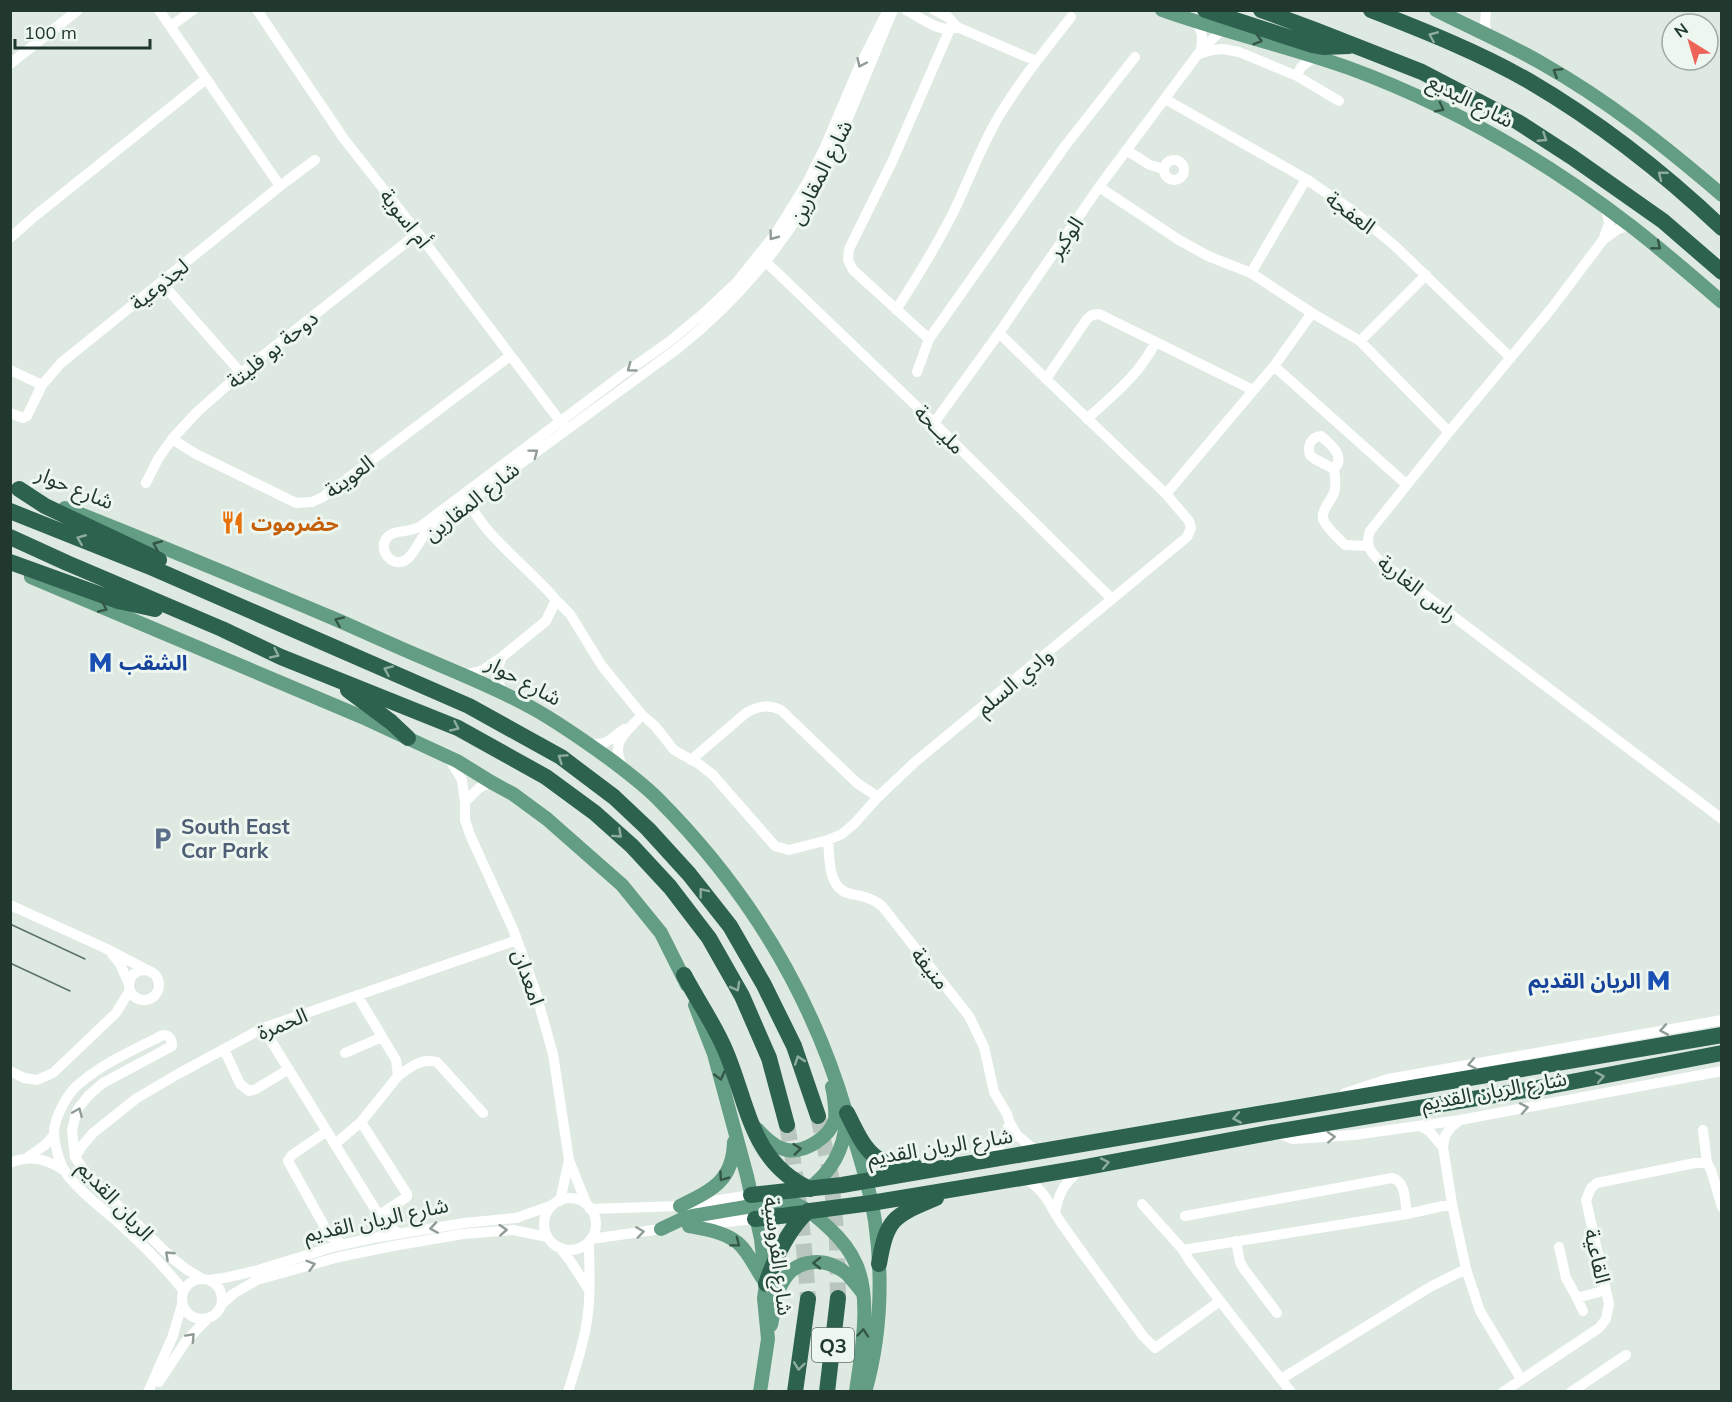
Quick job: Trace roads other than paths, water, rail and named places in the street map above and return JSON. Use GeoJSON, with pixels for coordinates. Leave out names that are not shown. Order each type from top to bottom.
{"type":"FeatureCollection","features":[{"type":"Feature","properties":{"kind":"highway","name":"شارع البديع"},"geometry":{"type":"LineString","coordinates":[[1261,10],[1422,72],[1518,122],[1663,221],[1722,272]]}},
{"type":"Feature","properties":{"kind":"highway","name":"شارع البديع"},"geometry":{"type":"LineString","coordinates":[[1371,10],[1487,60],[1537,86],[1635,154],[1686,195],[1722,228]]}},
{"type":"Feature","properties":{"kind":"highway"},"geometry":{"type":"LineString","coordinates":[[1200,16],[1312,45],[1344,47],[1353,45]]}},
{"type":"Feature","properties":{"kind":"highway"},"geometry":{"type":"LineString","coordinates":[[15,488],[45,506],[172,567],[213,594]]}},
{"type":"Feature","properties":{"kind":"highway"},"geometry":{"type":"LineString","coordinates":[[10,511],[148,566],[469,706],[561,757],[614,797],[648,829],[689,874],[730,926],[764,985],[794,1046],[818,1116]]}},
{"type":"Feature","properties":{"kind":"highway"},"geometry":{"type":"LineString","coordinates":[[10,537],[281,657],[458,728],[546,777],[595,813],[632,846],[670,887],[709,938],[736,986],[769,1058],[786,1125]]}},
{"type":"Feature","properties":{"kind":"highway"},"geometry":{"type":"LineString","coordinates":[[10,562],[118,601],[200,620]]}},
{"type":"Feature","properties":{"kind":"highway"},"geometry":{"type":"LineString","coordinates":[[328,676],[391,722],[408,738]]}},
{"type":"Feature","properties":{"kind":"highway"},"geometry":{"type":"LineString","coordinates":[[684,975],[725,1050],[759,1143],[774,1162],[796,1182],[809,1188],[827,1195],[871,1203]]}},
{"type":"Feature","properties":{"kind":"highway","name":"شارع الريان القديم"},"geometry":{"type":"LineString","coordinates":[[753,1207],[809,1188],[842,1185],[984,1162],[1722,1035]]}},
{"type":"Feature","properties":{"kind":"highway","name":"شارع الريان القديم"},"geometry":{"type":"LineString","coordinates":[[753,1207],[808,1212],[871,1203],[1550,1086],[1722,1053]]}},
{"type":"Feature","properties":{"kind":"highway"},"geometry":{"type":"LineString","coordinates":[[847,1113],[862,1142],[883,1162],[894,1165],[960,1165]]}},
{"type":"Feature","properties":{"kind":"highway"},"geometry":{"type":"LineString","coordinates":[[766,1284],[790,1230],[827,1195],[842,1185]]}},
{"type":"Feature","properties":{"kind":"highway"},"geometry":{"type":"LineString","coordinates":[[879,1264],[887,1229],[898,1216],[965,1186]]}},
{"type":"Feature","properties":{"kind":"highway","name":"Q3"},"geometry":{"type":"LineString","coordinates":[[827,1392],[838,1298]]}},
{"type":"Feature","properties":{"kind":"highway","name":"Q3"},"geometry":{"type":"LineString","coordinates":[[795,1392],[808,1299]]}},
{"type":"Feature","properties":{"kind":"main road","name":"شارع البديع"},"geometry":{"type":"LineString","coordinates":[[1162,10],[1200,16],[1222,30],[1348,68],[1439,107],[1532,158],[1583,190],[1631,225],[1722,302]]}},
{"type":"Feature","properties":{"kind":"main road"},"geometry":{"type":"LineString","coordinates":[[1436,10],[1544,64],[1571,81],[1666,148],[1722,195]]}},
{"type":"Feature","properties":{"kind":"main road","name":"شارع حوار"},"geometry":{"type":"LineString","coordinates":[[15,488],[258,587],[503,693],[537,711],[625,771],[655,796],[732,883],[766,932],[789,969],[819,1036],[847,1113]]}},
{"type":"Feature","properties":{"kind":"main road"},"geometry":{"type":"LineString","coordinates":[[10,568],[362,717],[458,761],[491,783],[513,794],[548,819],[622,885],[661,933],[684,975],[714,1054],[734,1127],[733,1158],[726,1174],[717,1185],[680,1206]]}},
{"type":"Feature","properties":{"kind":"main road"},"geometry":{"type":"LineString","coordinates":[[750,1120],[775,1146],[789,1151],[809,1148],[824,1136],[835,1120],[834,1093],[819,1036]]}},
{"type":"Feature","properties":{"kind":"main road"},"geometry":{"type":"LineString","coordinates":[[847,1113],[871,1203],[879,1264],[879,1310],[876,1340],[865,1392]]}},
{"type":"Feature","properties":{"kind":"main road"},"geometry":{"type":"LineString","coordinates":[[661,1229],[693,1216],[787,1200],[809,1188],[827,1172],[838,1156],[845,1137],[847,1113]]}},
{"type":"Feature","properties":{"kind":"main road","name":"شارع الفروسية"},"geometry":{"type":"LineString","coordinates":[[734,1127],[761,1239],[766,1284],[764,1298],[768,1339],[760,1392]]}},
{"type":"Feature","properties":{"kind":"main road"},"geometry":{"type":"LineString","coordinates":[[787,1200],[808,1212],[838,1237],[852,1255],[861,1276],[864,1326],[856,1392]]}},
{"type":"Feature","properties":{"kind":"main road"},"geometry":{"type":"LineString","coordinates":[[689,1226],[707,1229],[737,1242],[746,1251],[766,1284]]}},
{"type":"Feature","properties":{"kind":"main road"},"geometry":{"type":"LineString","coordinates":[[768,1339],[782,1281],[801,1265],[813,1262],[829,1264],[847,1275],[863,1294]]}},
{"type":"Feature","properties":{"kind":"street"},"geometry":{"type":"LineString","coordinates":[[10,64],[78,10]]}},
{"type":"Feature","properties":{"kind":"street"},"geometry":{"type":"LineString","coordinates":[[159,10],[280,186]]}},
{"type":"Feature","properties":{"kind":"street"},"geometry":{"type":"LineString","coordinates":[[171,26],[193,10]]}},
{"type":"Feature","properties":{"kind":"street","name":"أم اسوية"},"geometry":{"type":"LineString","coordinates":[[257,10],[344,139],[563,425]]}},
{"type":"Feature","properties":{"kind":"street","name":"شارع المقارين"},"geometry":{"type":"LineString","coordinates":[[762,259],[817,165],[859,66],[888,10]]}},
{"type":"Feature","properties":{"kind":"street","name":"شارع المقارين"},"geometry":{"type":"LineString","coordinates":[[563,425],[469,489],[416,529],[396,532],[389,536],[384,545],[387,556],[396,562],[407,559],[423,536],[687,327],[762,259],[796,221],[822,177],[893,10]]}},
{"type":"Feature","properties":{"kind":"street"},"geometry":{"type":"LineString","coordinates":[[906,10],[941,28],[953,28],[1036,61]]}},
{"type":"Feature","properties":{"kind":"street"},"geometry":{"type":"LineString","coordinates":[[929,339],[853,270],[848,260],[849,249],[892,162],[953,28],[948,17],[934,10]]}},
{"type":"Feature","properties":{"kind":"street"},"geometry":{"type":"LineString","coordinates":[[1486,10],[1487,36]]}},
{"type":"Feature","properties":{"kind":"street"},"geometry":{"type":"LineString","coordinates":[[1200,16],[1202,33],[1199,52],[1229,50],[1299,72],[1340,101]]}},
{"type":"Feature","properties":{"kind":"street"},"geometry":{"type":"LineString","coordinates":[[896,310],[930,258],[999,116],[1036,61],[1071,17]]}},
{"type":"Feature","properties":{"kind":"street","name":"الوكير"},"geometry":{"type":"LineString","coordinates":[[934,423],[1126,150],[1199,52],[1222,30]]}},
{"type":"Feature","properties":{"kind":"street"},"geometry":{"type":"LineString","coordinates":[[1297,52],[1299,72]]}},
{"type":"Feature","properties":{"kind":"street"},"geometry":{"type":"LineString","coordinates":[[916,372],[929,339],[1065,146],[1135,57]]}},
{"type":"Feature","properties":{"kind":"street"},"geometry":{"type":"LineString","coordinates":[[1299,72],[1315,57]]}},
{"type":"Feature","properties":{"kind":"street"},"geometry":{"type":"LineString","coordinates":[[10,238],[206,79]]}},
{"type":"Feature","properties":{"kind":"street","name":"العفجة"},"geometry":{"type":"LineString","coordinates":[[1165,99],[1306,179],[1353,211],[1395,246],[1511,358]]}},
{"type":"Feature","properties":{"kind":"street"},"geometry":{"type":"LineString","coordinates":[[1126,150],[1150,165],[1164,169]]}},
{"type":"Feature","properties":{"kind":"street","name":"لجذوعية"},"geometry":{"type":"LineString","coordinates":[[10,413],[23,418],[27,416],[42,385],[61,363],[315,160]]}},
{"type":"Feature","properties":{"kind":"street"},"geometry":{"type":"LineString","coordinates":[[1251,273],[1306,179]]}},
{"type":"Feature","properties":{"kind":"street"},"geometry":{"type":"LineString","coordinates":[[1099,187],[1179,240],[1208,256],[1251,273],[1360,341],[1449,432]]}},
{"type":"Feature","properties":{"kind":"street","name":"راس الغارية"},"geometry":{"type":"LineString","coordinates":[[1606,207],[1609,224],[1603,240],[1569,286],[1370,531],[1367,539],[1368,546],[1372,554],[1380,561],[1722,819]]}},
{"type":"Feature","properties":{"kind":"street","name":"راس الغارية"},"geometry":{"type":"LineString","coordinates":[[1603,240],[1618,229],[1631,225]]}},
{"type":"Feature","properties":{"kind":"street","name":"دوحة بو فليتة"},"geometry":{"type":"LineString","coordinates":[[146,483],[158,459],[172,439],[197,412],[241,373],[418,233]]}},
{"type":"Feature","properties":{"kind":"street","name":"مليــحة"},"geometry":{"type":"LineString","coordinates":[[762,259],[934,423],[1112,599]]}},
{"type":"Feature","properties":{"kind":"street"},"geometry":{"type":"LineString","coordinates":[[1360,341],[1426,275]]}},
{"type":"Feature","properties":{"kind":"street"},"geometry":{"type":"LineString","coordinates":[[161,282],[241,373]]}},
{"type":"Feature","properties":{"kind":"street"},"geometry":{"type":"LineString","coordinates":[[999,333],[1166,494],[1274,366],[1312,313]]}},
{"type":"Feature","properties":{"kind":"street"},"geometry":{"type":"LineString","coordinates":[[1046,379],[1087,319],[1099,314],[1252,390]]}},
{"type":"Feature","properties":{"kind":"street"},"geometry":{"type":"LineString","coordinates":[[1087,419],[1139,369],[1155,343]]}},
{"type":"Feature","properties":{"kind":"street","name":"العوينة"},"geometry":{"type":"LineString","coordinates":[[172,439],[196,454],[296,503],[312,502],[323,497],[510,356]]}},
{"type":"Feature","properties":{"kind":"street"},"geometry":{"type":"LineString","coordinates":[[1274,366],[1407,485]]}},
{"type":"Feature","properties":{"kind":"street"},"geometry":{"type":"LineString","coordinates":[[10,370],[42,385]]}},
{"type":"Feature","properties":{"kind":"street"},"geometry":{"type":"LineString","coordinates":[[1334,469],[1334,492],[1323,514],[1323,519],[1345,544],[1368,546]]}},
{"type":"Feature","properties":{"kind":"street"},"geometry":{"type":"LineString","coordinates":[[469,489],[469,501]]}},
{"type":"Feature","properties":{"kind":"street","name":"وادي السلم"},"geometry":{"type":"LineString","coordinates":[[469,501],[490,533],[543,584],[570,614],[602,666],[674,750],[714,776],[775,846],[789,850],[828,840],[848,829],[878,796],[915,762],[1187,537],[1191,528],[1187,519],[1166,494]]}},
{"type":"Feature","properties":{"kind":"street"},"geometry":{"type":"LineString","coordinates":[[464,675],[483,670],[503,657],[546,621],[556,600]]}},
{"type":"Feature","properties":{"kind":"street"},"geometry":{"type":"LineString","coordinates":[[503,657],[497,673],[503,693]]}},
{"type":"Feature","properties":{"kind":"street"},"geometry":{"type":"LineString","coordinates":[[691,760],[755,707],[773,706],[781,710],[857,783],[878,796]]}},
{"type":"Feature","properties":{"kind":"street"},"geometry":{"type":"LineString","coordinates":[[625,771],[618,756],[618,745],[642,715]]}},
{"type":"Feature","properties":{"kind":"street"},"geometry":{"type":"LineString","coordinates":[[587,743],[596,745],[606,743],[624,729],[633,726]]}},
{"type":"Feature","properties":{"kind":"street","name":"امعدان"},"geometry":{"type":"LineString","coordinates":[[449,758],[462,780],[465,820],[470,835],[517,940],[535,990],[553,1054],[569,1160],[589,1207]]}},
{"type":"Feature","properties":{"kind":"street"},"geometry":{"type":"LineString","coordinates":[[465,802],[479,788],[491,783]]}},
{"type":"Feature","properties":{"kind":"street","name":"منيفة"},"geometry":{"type":"LineString","coordinates":[[828,840],[833,879],[837,887],[845,892],[870,898],[882,906],[969,1016],[984,1047],[994,1092],[1017,1134],[1037,1152]]}},
{"type":"Feature","properties":{"kind":"street"},"geometry":{"type":"LineString","coordinates":[[10,905],[105,948],[151,972],[158,980],[158,991],[150,999],[116,1013]]}},
{"type":"Feature","properties":{"kind":"street","name":"الحمرة"},"geometry":{"type":"LineString","coordinates":[[75,1157],[93,1133],[137,1098],[263,1028],[517,940]]}},
{"type":"Feature","properties":{"kind":"street"},"geometry":{"type":"LineString","coordinates":[[105,948],[120,964],[134,995],[144,1000]]}},
{"type":"Feature","properties":{"kind":"street"},"geometry":{"type":"LineString","coordinates":[[10,1071],[24,1078],[37,1080],[53,1073],[116,1013],[130,987],[134,974],[140,971],[151,972]]}},
{"type":"Feature","properties":{"kind":"street"},"geometry":{"type":"LineString","coordinates":[[357,995],[396,1060],[398,1076]]}},
{"type":"Feature","properties":{"kind":"street","name":"شارع الريان القديم"},"geometry":{"type":"LineString","coordinates":[[1294,1108],[1388,1079],[1722,1020]]}},
{"type":"Feature","properties":{"kind":"street"},"geometry":{"type":"LineString","coordinates":[[263,1028],[379,1215],[390,1228],[398,1233]]}},
{"type":"Feature","properties":{"kind":"street","name":"الريان القديم"},"geometry":{"type":"LineString","coordinates":[[183,1290],[167,1270],[65,1171],[54,1135],[57,1119],[71,1092],[79,1083],[101,1068],[163,1035],[171,1039],[172,1046],[103,1083],[82,1102],[74,1119],[72,1130],[75,1157],[87,1175],[172,1258],[205,1279]]}},
{"type":"Feature","properties":{"kind":"street"},"geometry":{"type":"LineString","coordinates":[[345,1053],[382,1037]]}},
{"type":"Feature","properties":{"kind":"street"},"geometry":{"type":"LineString","coordinates":[[224,1049],[240,1084],[249,1091],[289,1070]]}},
{"type":"Feature","properties":{"kind":"street"},"geometry":{"type":"LineString","coordinates":[[335,1144],[361,1122],[398,1076],[421,1061],[437,1062],[483,1113]]}},
{"type":"Feature","properties":{"kind":"street","name":"شارع الريان القديم"},"geometry":{"type":"LineString","coordinates":[[1274,1132],[1293,1139],[1354,1136],[1460,1120],[1722,1071]]}},
{"type":"Feature","properties":{"kind":"street"},"geometry":{"type":"LineString","coordinates":[[1460,1120],[1451,1126],[1445,1136],[1443,1147],[1466,1269],[1480,1311],[1521,1379]]}},
{"type":"Feature","properties":{"kind":"street"},"geometry":{"type":"LineString","coordinates":[[361,1122],[407,1194],[404,1200],[379,1215]]}},
{"type":"Feature","properties":{"kind":"street"},"geometry":{"type":"LineString","coordinates":[[984,1162],[1000,1146],[1010,1124]]}},
{"type":"Feature","properties":{"kind":"street"},"geometry":{"type":"LineString","coordinates":[[1420,1126],[1429,1131],[1443,1147]]}},
{"type":"Feature","properties":{"kind":"street"},"geometry":{"type":"LineString","coordinates":[[327,1131],[292,1155],[288,1161],[327,1231],[343,1245]]}},
{"type":"Feature","properties":{"kind":"street"},"geometry":{"type":"LineString","coordinates":[[1703,1131],[1707,1163],[1722,1207]]}},
{"type":"Feature","properties":{"kind":"street"},"geometry":{"type":"LineString","coordinates":[[10,1163],[28,1157],[45,1145],[54,1135]]}},
{"type":"Feature","properties":{"kind":"street"},"geometry":{"type":"LineString","coordinates":[[28,1157],[52,1162],[65,1171]]}},
{"type":"Feature","properties":{"kind":"street","name":"امعدان"},"geometry":{"type":"LineString","coordinates":[[556,1203],[569,1160]]}},
{"type":"Feature","properties":{"kind":"street","name":"القاعية"},"geometry":{"type":"LineString","coordinates":[[1503,1392],[1599,1328],[1606,1319],[1609,1308],[1606,1290],[1586,1207],[1587,1196],[1591,1188],[1597,1183],[1622,1177],[1695,1163],[1707,1163]]}},
{"type":"Feature","properties":{"kind":"street"},"geometry":{"type":"LineString","coordinates":[[1055,1212],[1058,1196],[1066,1182],[1081,1168]]}},
{"type":"Feature","properties":{"kind":"street"},"geometry":{"type":"LineString","coordinates":[[1023,1177],[1037,1186],[1047,1198],[1059,1220],[1143,1336],[1155,1348],[1220,1301]]}},
{"type":"Feature","properties":{"kind":"street"},"geometry":{"type":"LineString","coordinates":[[1185,1216],[1392,1178],[1401,1182],[1407,1214]]}},
{"type":"Feature","properties":{"kind":"street"},"geometry":{"type":"LineString","coordinates":[[568,1392],[588,1314],[590,1240],[596,1225],[589,1207],[576,1199],[556,1203],[545,1218],[544,1224],[551,1243],[566,1250],[578,1249],[590,1240]]}},
{"type":"Feature","properties":{"kind":"street","name":"شارع الريان القديم"},"geometry":{"type":"LineString","coordinates":[[205,1279],[224,1278],[255,1271],[343,1245],[398,1233],[516,1218],[556,1203]]}},
{"type":"Feature","properties":{"kind":"street"},"geometry":{"type":"LineString","coordinates":[[1142,1204],[1183,1250],[1291,1392]]}},
{"type":"Feature","properties":{"kind":"street"},"geometry":{"type":"LineString","coordinates":[[1183,1250],[1407,1214],[1452,1204]]}},
{"type":"Feature","properties":{"kind":"street","name":"شارع الريان القديم"},"geometry":{"type":"LineString","coordinates":[[589,1207],[753,1207]]}},
{"type":"Feature","properties":{"kind":"street","name":"شارع الريان القديم"},"geometry":{"type":"LineString","coordinates":[[590,1240],[689,1226],[753,1207]]}},
{"type":"Feature","properties":{"kind":"street"},"geometry":{"type":"LineString","coordinates":[[373,1238],[379,1232],[381,1223],[379,1215]]}},
{"type":"Feature","properties":{"kind":"street","name":"شارع الريان القديم"},"geometry":{"type":"LineString","coordinates":[[221,1305],[233,1294],[257,1280],[339,1257],[393,1245],[463,1234],[513,1230],[547,1237]]}},
{"type":"Feature","properties":{"kind":"street"},"geometry":{"type":"LineString","coordinates":[[319,1252],[326,1239],[327,1231]]}},
{"type":"Feature","properties":{"kind":"street"},"geometry":{"type":"LineString","coordinates":[[1236,1241],[1240,1262],[1277,1313]]}},
{"type":"Feature","properties":{"kind":"street"},"geometry":{"type":"LineString","coordinates":[[1558,1247],[1566,1278],[1584,1311]]}},
{"type":"Feature","properties":{"kind":"street"},"geometry":{"type":"LineString","coordinates":[[560,1248],[590,1292]]}},
{"type":"Feature","properties":{"kind":"street"},"geometry":{"type":"LineString","coordinates":[[1281,1379],[1430,1287],[1466,1269]]}},
{"type":"Feature","properties":{"kind":"street"},"geometry":{"type":"LineString","coordinates":[[205,1279],[216,1284],[222,1297],[221,1305],[216,1313],[208,1318],[186,1341],[150,1392],[172,1338],[182,1305],[183,1290],[190,1282],[205,1279]]}},
{"type":"Feature","properties":{"kind":"street"},"geometry":{"type":"LineString","coordinates":[[1577,1298],[1606,1290]]}},
{"type":"Feature","properties":{"kind":"street"},"geometry":{"type":"LineString","coordinates":[[182,1305],[190,1315],[196,1318],[208,1318]]}},
{"type":"Feature","properties":{"kind":"street"},"geometry":{"type":"LineString","coordinates":[[1571,1392],[1626,1355]]}},
{"type":"Feature","properties":{"kind":"tunnel"},"geometry":{"type":"LineString","coordinates":[[818,1116],[831,1176],[837,1241],[838,1298]]}},
{"type":"Feature","properties":{"kind":"tunnel"},"geometry":{"type":"LineString","coordinates":[[787,1125],[800,1212],[808,1299]]}},
{"type":"Feature","properties":{"kind":"tram line"},"geometry":{"type":"LineString","coordinates":[[10,924],[85,959]]}},
{"type":"Feature","properties":{"kind":"tram line"},"geometry":{"type":"LineString","coordinates":[[10,963],[70,991]]}},
{"type":"Feature","properties":{"kind":"place","name":"حضرموت"},"geometry":{"type":"Point","coordinates":[233,523]}},
{"type":"Feature","properties":{"kind":"place","name":"الشقب"},"geometry":{"type":"Point","coordinates":[101,662]}},
{"type":"Feature","properties":{"kind":"place","name":"South East Car Park"},"geometry":{"type":"Point","coordinates":[163,838]}},
{"type":"Feature","properties":{"kind":"place","name":"الريان القديم"},"geometry":{"type":"Point","coordinates":[1659,980]}}]}
